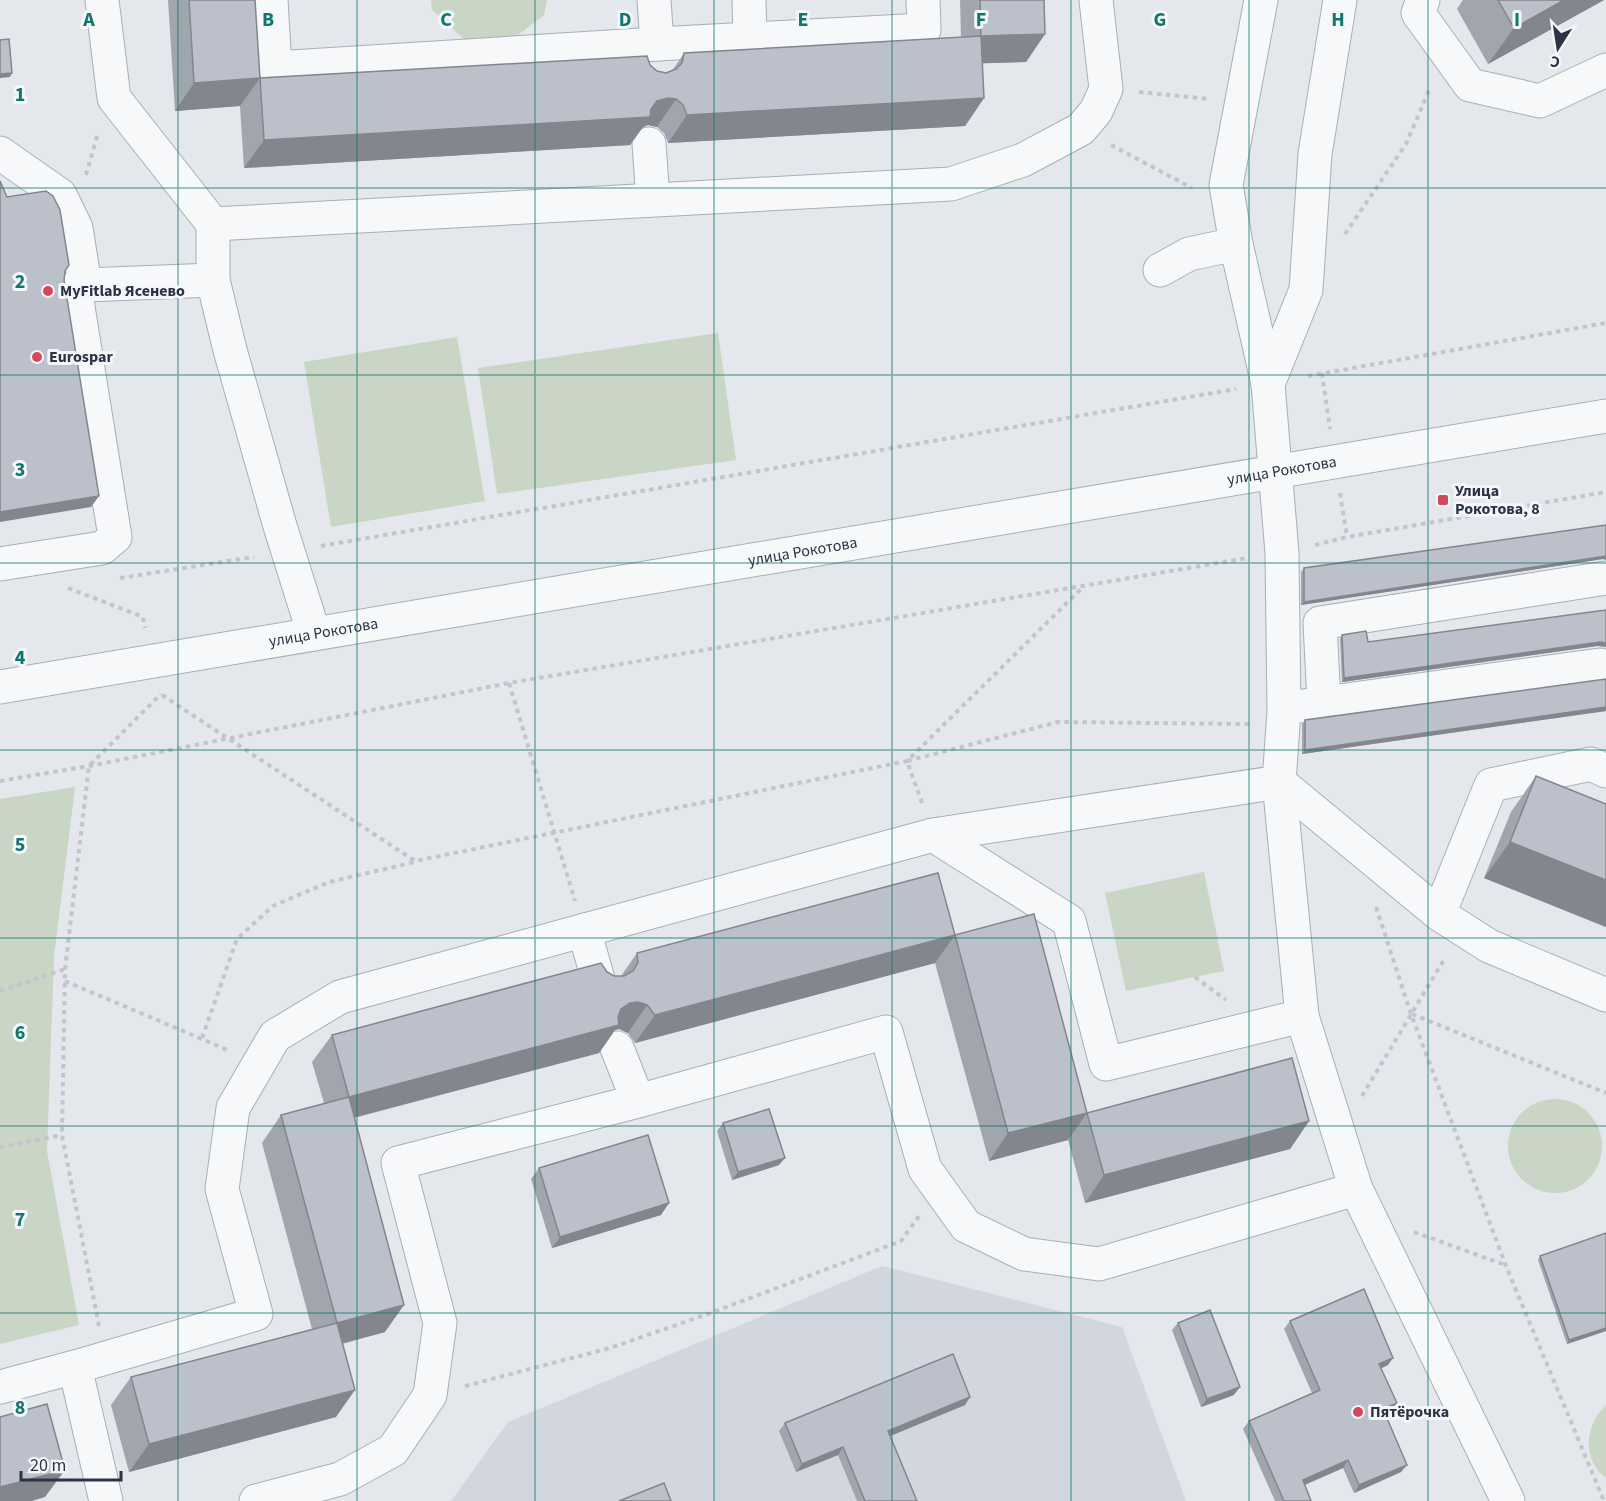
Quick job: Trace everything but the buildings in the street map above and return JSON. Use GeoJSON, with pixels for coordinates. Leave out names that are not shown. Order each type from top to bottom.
{"type":"FeatureCollection","features":[{"type":"Feature","properties":{"kind":"street"},"geometry":{"type":"LineString","coordinates":[[102,0],[114,98],[213,224],[213,280],[230,350],[314,634]]}},
{"type":"Feature","properties":{"kind":"street"},"geometry":{"type":"LineString","coordinates":[[271,0],[275,68],[648,54],[750,39],[924,30],[923,0]]}},
{"type":"Feature","properties":{"kind":"street"},"geometry":{"type":"LineString","coordinates":[[648,54],[654,0]]}},
{"type":"Feature","properties":{"kind":"street"},"geometry":{"type":"LineString","coordinates":[[749,0],[750,39]]}},
{"type":"Feature","properties":{"kind":"street"},"geometry":{"type":"LineString","coordinates":[[213,224],[951,184],[1023,160],[1082,129],[1096,111],[1106,89],[1096,0]]}},
{"type":"Feature","properties":{"kind":"street"},"geometry":{"type":"LineString","coordinates":[[1261,0],[1226,185],[1236,243],[1268,384],[1282,553],[1284,717],[1279,782],[1302,1016],[1362,1202],[1508,1501]]}},
{"type":"Feature","properties":{"kind":"street"},"geometry":{"type":"LineString","coordinates":[[1268,384],[1306,290],[1315,154],[1340,0]]}},
{"type":"Feature","properties":{"kind":"street"},"geometry":{"type":"LineString","coordinates":[[1423,0],[1418,13],[1470,85],[1540,101],[1606,70]]}},
{"type":"Feature","properties":{"kind":"street"},"geometry":{"type":"LineString","coordinates":[[650,144],[653,199]]}},
{"type":"Feature","properties":{"kind":"street"},"geometry":{"type":"LineString","coordinates":[[0,153],[60,195],[76,228],[85,285]]}},
{"type":"Feature","properties":{"kind":"street"},"geometry":{"type":"LineString","coordinates":[[1160,270],[1189,254],[1236,243]]}},
{"type":"Feature","properties":{"kind":"street"},"geometry":{"type":"LineString","coordinates":[[0,564],[102,548],[115,537],[75,288],[85,285],[213,280]]}},
{"type":"Feature","properties":{"kind":"street","name":"улица Рокотова"},"geometry":{"type":"LineString","coordinates":[[0,687],[1606,416]]}},
{"type":"Feature","properties":{"kind":"street"},"geometry":{"type":"LineString","coordinates":[[1324,703],[1320,622],[1606,578]]}},
{"type":"Feature","properties":{"kind":"street"},"geometry":{"type":"LineString","coordinates":[[1284,717],[1324,703],[1600,665]]}},
{"type":"Feature","properties":{"kind":"street"},"geometry":{"type":"LineString","coordinates":[[1450,921],[1491,785],[1591,764],[1606,771]]}},
{"type":"Feature","properties":{"kind":"street"},"geometry":{"type":"LineString","coordinates":[[0,1387],[256,1314],[222,1189],[233,1108],[275,1036],[340,997],[933,835],[1279,782],[1450,921],[1489,946],[1606,995]]}},
{"type":"Feature","properties":{"kind":"street"},"geometry":{"type":"LineString","coordinates":[[933,835],[1069,921],[1106,1064],[1302,1016]]}},
{"type":"Feature","properties":{"kind":"street"},"geometry":{"type":"LineString","coordinates":[[584,930],[600,986]]}},
{"type":"Feature","properties":{"kind":"street"},"geometry":{"type":"LineString","coordinates":[[256,1501],[340,1479],[393,1450],[430,1395],[440,1323],[398,1163],[638,1101],[886,1032],[925,1169],[966,1226],[1024,1254],[1099,1264],[1362,1202]]}},
{"type":"Feature","properties":{"kind":"street"},"geometry":{"type":"LineString","coordinates":[[617,1048],[638,1101]]}},
{"type":"Feature","properties":{"kind":"street"},"geometry":{"type":"LineString","coordinates":[[90,1363],[106,1501]]}},
{"type":"Feature","properties":{"kind":"path"},"geometry":{"type":"LineString","coordinates":[[1340,242],[1407,144],[1446,51]]}},
{"type":"Feature","properties":{"kind":"path"},"geometry":{"type":"LineString","coordinates":[[1106,89],[1241,102]]}},
{"type":"Feature","properties":{"kind":"path"},"geometry":{"type":"LineString","coordinates":[[76,228],[80,194],[102,120],[114,98]]}},
{"type":"Feature","properties":{"kind":"path"},"geometry":{"type":"LineString","coordinates":[[1082,129],[1230,209]]}},
{"type":"Feature","properties":{"kind":"path"},"geometry":{"type":"LineString","coordinates":[[112,580],[290,552],[1268,384],[1606,323]]}},
{"type":"Feature","properties":{"kind":"path"},"geometry":{"type":"LineString","coordinates":[[0,781],[89,766],[509,682],[1282,553],[1347,537],[1606,492]]}},
{"type":"Feature","properties":{"kind":"path"},"geometry":{"type":"LineString","coordinates":[[77,585],[65,587],[143,617],[162,695],[416,861]]}},
{"type":"Feature","properties":{"kind":"path"},"geometry":{"type":"LineString","coordinates":[[908,761],[1085,585]]}},
{"type":"Feature","properties":{"kind":"path"},"geometry":{"type":"LineString","coordinates":[[509,682],[584,930]]}},
{"type":"Feature","properties":{"kind":"path"},"geometry":{"type":"LineString","coordinates":[[90,1363],[62,1136],[65,969],[89,766],[162,695]]}},
{"type":"Feature","properties":{"kind":"path"},"geometry":{"type":"LineString","coordinates":[[65,981],[202,1038],[237,939],[273,906],[329,882],[416,861],[908,761],[1058,722],[1284,717]]}},
{"type":"Feature","properties":{"kind":"path"},"geometry":{"type":"LineString","coordinates":[[908,761],[933,835]]}},
{"type":"Feature","properties":{"kind":"path"},"geometry":{"type":"LineString","coordinates":[[1373,901],[1411,1014],[1506,1266],[1604,1501]]}},
{"type":"Feature","properties":{"kind":"path"},"geometry":{"type":"LineString","coordinates":[[1339,1135],[1411,1014],[1450,921]]}},
{"type":"Feature","properties":{"kind":"path"},"geometry":{"type":"LineString","coordinates":[[0,991],[65,969]]}},
{"type":"Feature","properties":{"kind":"path"},"geometry":{"type":"LineString","coordinates":[[1411,1014],[1606,1093]]}},
{"type":"Feature","properties":{"kind":"path"},"geometry":{"type":"LineString","coordinates":[[0,1147],[62,1136]]}},
{"type":"Feature","properties":{"kind":"path"},"geometry":{"type":"LineString","coordinates":[[430,1395],[610,1348],[708,1314],[901,1241],[939,1189]]}},
{"type":"Feature","properties":{"kind":"path"},"geometry":{"type":"LineString","coordinates":[[1362,1202],[1506,1266]]}},
{"type":"Feature","properties":{"kind":"shaded area"},"geometry":{"type":"Polygon","coordinates":[[[882,1266],[1122,1327],[1186,1501],[451,1501],[508,1422],[882,1266]]]}},
{"type":"Feature","properties":{"kind":"green space"},"geometry":{"type":"Polygon","coordinates":[[[431,0],[547,0],[544,15],[509,42],[465,40],[432,10],[431,0]]]}},
{"type":"Feature","properties":{"kind":"green space"},"geometry":{"type":"Polygon","coordinates":[[[718,333],[736,460],[497,494],[478,368],[718,333]]]}},
{"type":"Feature","properties":{"kind":"green space"},"geometry":{"type":"Polygon","coordinates":[[[457,337],[485,501],[331,527],[304,362],[457,337]]]}},
{"type":"Feature","properties":{"kind":"green space"},"geometry":{"type":"Polygon","coordinates":[[[75,787],[54,957],[47,1151],[79,1325],[0,1344],[0,799],[75,787]]]}},
{"type":"Feature","properties":{"kind":"green space"},"geometry":{"type":"Polygon","coordinates":[[[1204,872],[1224,971],[1126,991],[1105,893],[1204,872]]]}},
{"type":"Feature","properties":{"kind":"green space"},"geometry":{"type":"Polygon","coordinates":[[[1555,1099],[1573,1102],[1589,1112],[1599,1128],[1602,1146],[1599,1164],[1589,1180],[1573,1190],[1555,1193],[1537,1190],[1521,1180],[1511,1164],[1508,1146],[1511,1128],[1521,1112],[1537,1102],[1555,1099]]]}},
{"type":"Feature","properties":{"kind":"green space"},"geometry":{"type":"Polygon","coordinates":[[[1606,1405],[1606,1478],[1592,1461],[1589,1442],[1594,1422],[1606,1405]]]}},
{"type":"Feature","properties":{"kind":"place","name":"MyFitlab Ясенево"},"geometry":{"type":"Point","coordinates":[48,291]}},
{"type":"Feature","properties":{"kind":"place","name":"Eurospar"},"geometry":{"type":"Point","coordinates":[37,357]}},
{"type":"Feature","properties":{"kind":"place","name":"Улица Рокотова, 8"},"geometry":{"type":"Point","coordinates":[1443,500]}},
{"type":"Feature","properties":{"kind":"place","name":"Пятёрочка"},"geometry":{"type":"Point","coordinates":[1358,1412]}}]}
